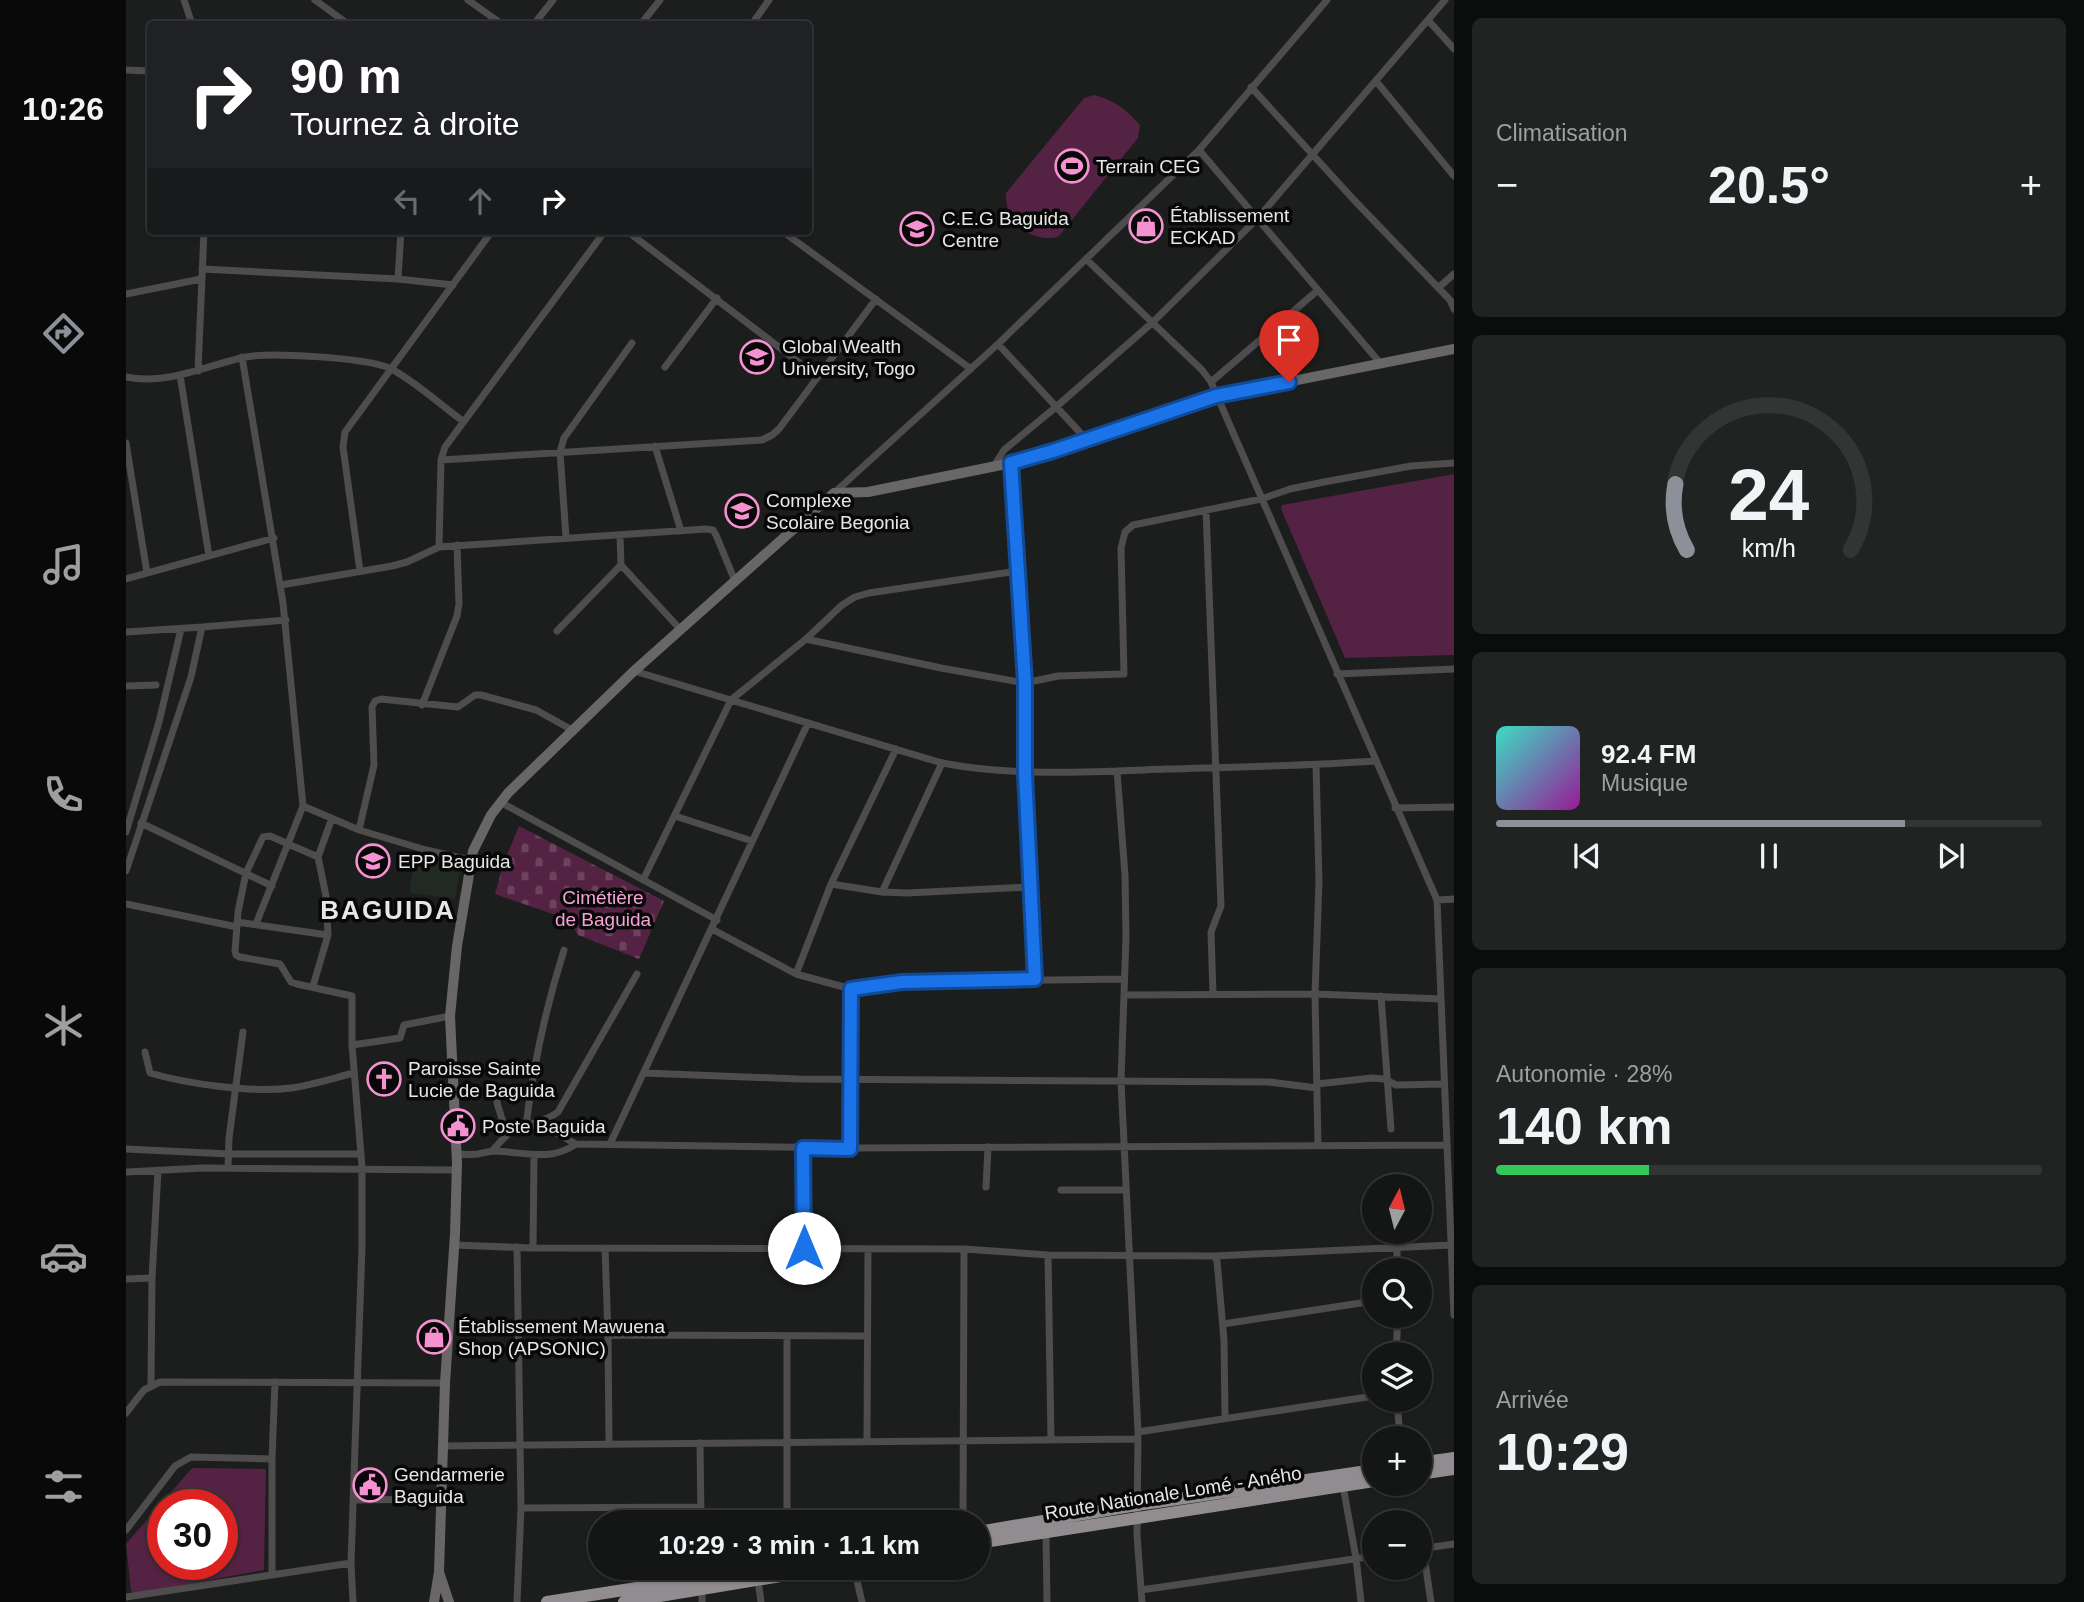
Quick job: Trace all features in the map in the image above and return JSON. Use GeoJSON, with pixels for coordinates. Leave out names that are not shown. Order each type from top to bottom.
{"type":"FeatureCollection","features":[{"type":"Feature","properties":{"kind":"highway"},"geometry":{"type":"LineString","coordinates":[[1432,1461],[1454,1458]]}},
{"type":"Feature","properties":{"kind":"highway"},"geometry":{"type":"LineString","coordinates":[[1432,1472],[1454,1469]]}},
{"type":"Feature","properties":{"kind":"highway","name":"Route Nationale Lomé - Aného"},"geometry":{"type":"LineString","coordinates":[[990,1541],[1045,1533],[1138,1511],[1362,1472]]}},
{"type":"Feature","properties":{"kind":"highway","name":"Route Nationale Lomé - Aného"},"geometry":{"type":"LineString","coordinates":[[990,1530],[1362,1483]]}},
{"type":"Feature","properties":{"kind":"highway"},"geometry":{"type":"LineString","coordinates":[[624,1602],[721,1580]]}},
{"type":"Feature","properties":{"kind":"highway"},"geometry":{"type":"LineString","coordinates":[[547,1602],[758,1580]]}},
{"type":"Feature","properties":{"kind":"street"},"geometry":{"type":"LineString","coordinates":[[184,0],[191,21]]}},
{"type":"Feature","properties":{"kind":"street"},"geometry":{"type":"LineString","coordinates":[[314,0],[344,21]]}},
{"type":"Feature","properties":{"kind":"street"},"geometry":{"type":"LineString","coordinates":[[468,0],[498,21]]}},
{"type":"Feature","properties":{"kind":"street"},"geometry":{"type":"LineString","coordinates":[[536,21],[553,0]]}},
{"type":"Feature","properties":{"kind":"street"},"geometry":{"type":"LineString","coordinates":[[643,21],[660,0]]}},
{"type":"Feature","properties":{"kind":"street"},"geometry":{"type":"LineString","coordinates":[[754,21],[769,0]]}},
{"type":"Feature","properties":{"kind":"street"},"geometry":{"type":"LineString","coordinates":[[434,1602],[439,1572],[442,1446],[454,1245],[456,1154],[450,1016],[470,860],[477,841],[500,802],[634,671],[971,369],[1199,150],[1327,0]]}},
{"type":"Feature","properties":{"kind":"street"},"geometry":{"type":"LineString","coordinates":[[994,466],[1004,450],[1153,321],[1258,219],[1445,0]]}},
{"type":"Feature","properties":{"kind":"street"},"geometry":{"type":"LineString","coordinates":[[1428,20],[1454,49]]}},
{"type":"Feature","properties":{"kind":"street"},"geometry":{"type":"LineString","coordinates":[[126,70],[147,71]]}},
{"type":"Feature","properties":{"kind":"street"},"geometry":{"type":"LineString","coordinates":[[1376,81],[1454,176]]}},
{"type":"Feature","properties":{"kind":"street"},"geometry":{"type":"LineString","coordinates":[[1251,87],[1438,288],[1452,297],[1454,309]]}},
{"type":"Feature","properties":{"kind":"street"},"geometry":{"type":"LineString","coordinates":[[1199,150],[1381,364]]}},
{"type":"Feature","properties":{"kind":"street"},"geometry":{"type":"LineString","coordinates":[[198,371],[204,235]]}},
{"type":"Feature","properties":{"kind":"street"},"geometry":{"type":"LineString","coordinates":[[398,279],[401,235]]}},
{"type":"Feature","properties":{"kind":"street"},"geometry":{"type":"LineString","coordinates":[[360,571],[343,447],[345,432],[489,235]]}},
{"type":"Feature","properties":{"kind":"street"},"geometry":{"type":"LineString","coordinates":[[439,547],[442,460],[445,447],[602,235]]}},
{"type":"Feature","properties":{"kind":"street"},"geometry":{"type":"LineString","coordinates":[[633,235],[818,377]]}},
{"type":"Feature","properties":{"kind":"street"},"geometry":{"type":"LineString","coordinates":[[788,235],[971,369]]}},
{"type":"Feature","properties":{"kind":"street"},"geometry":{"type":"LineString","coordinates":[[1086,259],[1153,321],[1212,382],[1437,900],[1454,1315]]}},
{"type":"Feature","properties":{"kind":"street"},"geometry":{"type":"LineString","coordinates":[[202,268],[398,279],[453,285]]}},
{"type":"Feature","properties":{"kind":"street"},"geometry":{"type":"LineString","coordinates":[[1438,288],[1454,274]]}},
{"type":"Feature","properties":{"kind":"street"},"geometry":{"type":"LineString","coordinates":[[126,295],[201,279]]}},
{"type":"Feature","properties":{"kind":"street"},"geometry":{"type":"LineString","coordinates":[[1212,382],[1318,290]]}},
{"type":"Feature","properties":{"kind":"street"},"geometry":{"type":"LineString","coordinates":[[665,367],[717,298]]}},
{"type":"Feature","properties":{"kind":"street"},"geometry":{"type":"LineString","coordinates":[[442,460],[762,440],[772,435],[876,299]]}},
{"type":"Feature","properties":{"kind":"street"},"geometry":{"type":"LineString","coordinates":[[566,537],[560,452],[571,426],[632,343]]}},
{"type":"Feature","properties":{"kind":"street"},"geometry":{"type":"LineString","coordinates":[[998,344],[1087,440]]}},
{"type":"Feature","properties":{"kind":"street"},"geometry":{"type":"LineString","coordinates":[[834,493],[868,492],[1011,463],[1216,396],[1454,349]]}},
{"type":"Feature","properties":{"kind":"street"},"geometry":{"type":"LineString","coordinates":[[126,376],[145,379],[180,375],[242,357],[276,355],[360,361],[392,369],[463,421]]}},
{"type":"Feature","properties":{"kind":"street"},"geometry":{"type":"LineString","coordinates":[[242,357],[286,620],[303,806],[256,924]]}},
{"type":"Feature","properties":{"kind":"street"},"geometry":{"type":"LineString","coordinates":[[180,375],[209,556]]}},
{"type":"Feature","properties":{"kind":"street"},"geometry":{"type":"LineString","coordinates":[[126,443],[147,573]]}},
{"type":"Feature","properties":{"kind":"street"},"geometry":{"type":"LineString","coordinates":[[655,446],[681,531]]}},
{"type":"Feature","properties":{"kind":"street"},"geometry":{"type":"LineString","coordinates":[[1011,463],[1025,683],[1025,773],[1035,979]]}},
{"type":"Feature","properties":{"kind":"street"},"geometry":{"type":"LineString","coordinates":[[806,639],[1025,683],[1065,675],[1124,674],[1121,548],[1125,532],[1133,525],[1261,499],[1290,489],[1348,477],[1411,466],[1454,463]]}},
{"type":"Feature","properties":{"kind":"street"},"geometry":{"type":"LineString","coordinates":[[1206,510],[1221,905],[1211,932],[1213,995]]}},
{"type":"Feature","properties":{"kind":"street"},"geometry":{"type":"LineString","coordinates":[[281,585],[407,562],[439,547],[566,537],[713,530],[736,581]]}},
{"type":"Feature","properties":{"kind":"street"},"geometry":{"type":"LineString","coordinates":[[620,535],[621,565],[680,629]]}},
{"type":"Feature","properties":{"kind":"street"},"geometry":{"type":"LineString","coordinates":[[126,579],[274,538]]}},
{"type":"Feature","properties":{"kind":"street"},"geometry":{"type":"LineString","coordinates":[[422,705],[457,616],[457,545]]}},
{"type":"Feature","properties":{"kind":"street"},"geometry":{"type":"LineString","coordinates":[[557,631],[621,565]]}},
{"type":"Feature","properties":{"kind":"street"},"geometry":{"type":"LineString","coordinates":[[643,880],[731,700],[806,639],[842,605],[855,597],[1018,571]]}},
{"type":"Feature","properties":{"kind":"street"},"geometry":{"type":"LineString","coordinates":[[126,632],[286,620]]}},
{"type":"Feature","properties":{"kind":"street"},"geometry":{"type":"LineString","coordinates":[[126,871],[191,677],[202,627]]}},
{"type":"Feature","properties":{"kind":"street"},"geometry":{"type":"LineString","coordinates":[[126,832],[159,722],[181,629]]}},
{"type":"Feature","properties":{"kind":"street"},"geometry":{"type":"LineString","coordinates":[[1337,674],[1454,669]]}},
{"type":"Feature","properties":{"kind":"street"},"geometry":{"type":"LineString","coordinates":[[634,671],[896,749],[975,769],[1025,773],[1375,761]]}},
{"type":"Feature","properties":{"kind":"street"},"geometry":{"type":"LineString","coordinates":[[126,685],[156,685]]}},
{"type":"Feature","properties":{"kind":"street"},"geometry":{"type":"LineString","coordinates":[[359,830],[374,765],[372,707],[375,701],[381,699],[458,707],[475,695],[481,695],[536,710],[574,732]]}},
{"type":"Feature","properties":{"kind":"street"},"geometry":{"type":"LineString","coordinates":[[610,1144],[808,723]]}},
{"type":"Feature","properties":{"kind":"street"},"geometry":{"type":"LineString","coordinates":[[796,974],[831,884],[896,749]]}},
{"type":"Feature","properties":{"kind":"street"},"geometry":{"type":"LineString","coordinates":[[883,892],[942,762]]}},
{"type":"Feature","properties":{"kind":"street"},"geometry":{"type":"LineString","coordinates":[[1316,765],[1319,881],[1315,994],[1318,1144]]}},
{"type":"Feature","properties":{"kind":"street"},"geometry":{"type":"LineString","coordinates":[[1117,771],[1125,875],[1121,1081],[1138,1435],[1142,1602]]}},
{"type":"Feature","properties":{"kind":"street"},"geometry":{"type":"LineString","coordinates":[[500,802],[717,920]]}},
{"type":"Feature","properties":{"kind":"street"},"geometry":{"type":"LineString","coordinates":[[303,806],[359,830],[470,860]]}},
{"type":"Feature","properties":{"kind":"street"},"geometry":{"type":"LineString","coordinates":[[1395,807],[1454,807]]}},
{"type":"Feature","properties":{"kind":"street"},"geometry":{"type":"LineString","coordinates":[[675,816],[752,841]]}},
{"type":"Feature","properties":{"kind":"street"},"geometry":{"type":"LineString","coordinates":[[313,986],[328,935],[326,896],[318,857],[332,818]]}},
{"type":"Feature","properties":{"kind":"street"},"geometry":{"type":"LineString","coordinates":[[141,823],[272,886]]}},
{"type":"Feature","properties":{"kind":"street"},"geometry":{"type":"LineString","coordinates":[[318,857],[270,836],[263,837],[246,873],[237,924],[236,955],[276,962],[284,967],[291,982],[352,996],[352,1045],[362,1167],[362,1247],[351,1563],[353,1602]]}},
{"type":"Feature","properties":{"kind":"street"},"geometry":{"type":"LineString","coordinates":[[831,884],[883,892],[1030,887]]}},
{"type":"Feature","properties":{"kind":"street"},"geometry":{"type":"LineString","coordinates":[[1437,900],[1454,899]]}},
{"type":"Feature","properties":{"kind":"street"},"geometry":{"type":"LineString","coordinates":[[126,904],[237,924],[256,924],[328,935]]}},
{"type":"Feature","properties":{"kind":"street"},"geometry":{"type":"LineString","coordinates":[[712,929],[796,974],[851,989],[902,982],[1124,979]]}},
{"type":"Feature","properties":{"kind":"street"},"geometry":{"type":"LineString","coordinates":[[528,1125],[530,1090],[550,995],[564,950]]}},
{"type":"Feature","properties":{"kind":"street"},"geometry":{"type":"LineString","coordinates":[[492,1151],[507,1135],[551,1118],[558,1112],[637,974]]}},
{"type":"Feature","properties":{"kind":"street"},"geometry":{"type":"LineString","coordinates":[[850,1149],[851,989]]}},
{"type":"Feature","properties":{"kind":"street"},"geometry":{"type":"LineString","coordinates":[[1124,995],[1315,994],[1441,999]]}},
{"type":"Feature","properties":{"kind":"street"},"geometry":{"type":"LineString","coordinates":[[1381,996],[1391,1129]]}},
{"type":"Feature","properties":{"kind":"street"},"geometry":{"type":"LineString","coordinates":[[352,1045],[400,1038],[404,1025],[450,1016]]}},
{"type":"Feature","properties":{"kind":"street"},"geometry":{"type":"LineString","coordinates":[[228,1168],[243,1032]]}},
{"type":"Feature","properties":{"kind":"street"},"geometry":{"type":"LineString","coordinates":[[145,1052],[150,1073],[236,1087],[293,1088],[355,1073]]}},
{"type":"Feature","properties":{"kind":"street"},"geometry":{"type":"LineString","coordinates":[[644,1073],[851,1079],[1269,1082],[1317,1086],[1372,1078],[1398,1085],[1444,1084]]}},
{"type":"Feature","properties":{"kind":"street"},"geometry":{"type":"LineString","coordinates":[[507,1135],[497,1103],[499,1089],[530,1090]]}},
{"type":"Feature","properties":{"kind":"street"},"geometry":{"type":"LineString","coordinates":[[528,1125],[545,1127],[576,1143],[610,1144],[850,1149],[1447,1145]]}},
{"type":"Feature","properties":{"kind":"street"},"geometry":{"type":"LineString","coordinates":[[456,1154],[477,1155],[492,1151],[534,1155],[566,1151],[576,1143]]}},
{"type":"Feature","properties":{"kind":"street"},"geometry":{"type":"LineString","coordinates":[[986,1187],[988,1147]]}},
{"type":"Feature","properties":{"kind":"street"},"geometry":{"type":"LineString","coordinates":[[803,1148],[804,1248]]}},
{"type":"Feature","properties":{"kind":"street"},"geometry":{"type":"LineString","coordinates":[[126,1149],[229,1154],[361,1154]]}},
{"type":"Feature","properties":{"kind":"street"},"geometry":{"type":"LineString","coordinates":[[533,1248],[534,1155]]}},
{"type":"Feature","properties":{"kind":"street"},"geometry":{"type":"LineString","coordinates":[[126,1172],[362,1167],[456,1170]]}},
{"type":"Feature","properties":{"kind":"street"},"geometry":{"type":"LineString","coordinates":[[151,1384],[152,1278],[158,1170]]}},
{"type":"Feature","properties":{"kind":"street"},"geometry":{"type":"LineString","coordinates":[[1061,1190],[1126,1190]]}},
{"type":"Feature","properties":{"kind":"street"},"geometry":{"type":"LineString","coordinates":[[454,1245],[533,1248],[964,1249],[1048,1255],[1214,1256],[1451,1245]]}},
{"type":"Feature","properties":{"kind":"street"},"geometry":{"type":"LineString","coordinates":[[517,1247],[521,1508],[517,1602]]}},
{"type":"Feature","properties":{"kind":"street"},"geometry":{"type":"LineString","coordinates":[[1397,1247],[1397,1258]]}},
{"type":"Feature","properties":{"kind":"street"},"geometry":{"type":"LineString","coordinates":[[605,1248],[609,1442]]}},
{"type":"Feature","properties":{"kind":"street"},"geometry":{"type":"LineString","coordinates":[[867,1441],[869,1249]]}},
{"type":"Feature","properties":{"kind":"street"},"geometry":{"type":"LineString","coordinates":[[963,1510],[964,1249]]}},
{"type":"Feature","properties":{"kind":"street"},"geometry":{"type":"LineString","coordinates":[[1048,1255],[1051,1439]]}},
{"type":"Feature","properties":{"kind":"street"},"geometry":{"type":"LineString","coordinates":[[1214,1256],[1217,1261],[1223,1324],[1225,1417]]}},
{"type":"Feature","properties":{"kind":"street"},"geometry":{"type":"LineString","coordinates":[[126,1279],[152,1278]]}},
{"type":"Feature","properties":{"kind":"street"},"geometry":{"type":"LineString","coordinates":[[1223,1324],[1362,1303]]}},
{"type":"Feature","properties":{"kind":"street"},"geometry":{"type":"LineString","coordinates":[[608,1335],[787,1338],[867,1336]]}},
{"type":"Feature","properties":{"kind":"street"},"geometry":{"type":"LineString","coordinates":[[787,1338],[787,1510]]}},
{"type":"Feature","properties":{"kind":"street"},"geometry":{"type":"LineString","coordinates":[[126,1413],[151,1384],[160,1382],[445,1383]]}},
{"type":"Feature","properties":{"kind":"street"},"geometry":{"type":"LineString","coordinates":[[272,1574],[275,1382]]}},
{"type":"Feature","properties":{"kind":"street"},"geometry":{"type":"LineString","coordinates":[[442,1446],[609,1442],[962,1442],[1138,1435],[1225,1417],[1362,1398]]}},
{"type":"Feature","properties":{"kind":"street"},"geometry":{"type":"LineString","coordinates":[[521,1508],[701,1507],[700,1443]]}},
{"type":"Feature","properties":{"kind":"street"},"geometry":{"type":"LineString","coordinates":[[126,1530],[174,1465],[182,1460],[191,1457],[272,1459]]}},
{"type":"Feature","properties":{"kind":"street"},"geometry":{"type":"LineString","coordinates":[[1343,1485],[1361,1602]]}},
{"type":"Feature","properties":{"kind":"street"},"geometry":{"type":"LineString","coordinates":[[353,1500],[440,1499]]}},
{"type":"Feature","properties":{"kind":"street"},"geometry":{"type":"LineString","coordinates":[[1045,1533],[1047,1602]]}},
{"type":"Feature","properties":{"kind":"street"},"geometry":{"type":"LineString","coordinates":[[1432,1547],[1454,1544]]}},
{"type":"Feature","properties":{"kind":"street"},"geometry":{"type":"LineString","coordinates":[[1141,1590],[1362,1557]]}},
{"type":"Feature","properties":{"kind":"street"},"geometry":{"type":"LineString","coordinates":[[126,1597],[351,1563]]}},
{"type":"Feature","properties":{"kind":"street"},"geometry":{"type":"LineString","coordinates":[[439,1572],[449,1602]]}},
{"type":"Feature","properties":{"kind":"street"},"geometry":{"type":"LineString","coordinates":[[758,1580],[761,1602]]}},
{"type":"Feature","properties":{"kind":"street"},"geometry":{"type":"LineString","coordinates":[[856,1580],[862,1602]]}},
{"type":"Feature","properties":{"kind":"street"},"geometry":{"type":"LineString","coordinates":[[1427,1580],[1431,1602]]}},
{"type":"Feature","properties":{"kind":"shaded area"},"geometry":{"type":"Polygon","coordinates":[[[416,854],[456,863],[460,871],[455,899],[411,893],[409,889],[416,854]]]}},
{"type":"Feature","properties":{"kind":"green space","name":"Terrain CEG"},"geometry":{"type":"Polygon","coordinates":[[[1094,95],[1114,102],[1130,114],[1140,125],[1138,138],[1058,237],[1038,237],[1014,221],[1009,213],[1006,193],[1084,98],[1094,95]]]}},
{"type":"Feature","properties":{"kind":"green space"},"geometry":{"type":"Polygon","coordinates":[[[1454,474],[1454,655],[1345,658],[1281,509],[1282,505],[1454,474]]]}},
{"type":"Feature","properties":{"kind":"green space","name":"Cimétière de Baguida"},"geometry":{"type":"Polygon","coordinates":[[[519,826],[664,901],[639,959],[578,935],[567,919],[495,894],[504,862],[519,826]]]}},
{"type":"Feature","properties":{"kind":"green space"},"geometry":{"type":"Polygon","coordinates":[[[192,1468],[266,1469],[264,1570],[238,1575],[238,1489],[174,1489],[192,1468]]]}},
{"type":"Feature","properties":{"kind":"green space"},"geometry":{"type":"Polygon","coordinates":[[[147,1520],[147,1580],[210,1580],[134,1594],[131,1591],[126,1544],[147,1520]]]}},
{"type":"Feature","properties":{"kind":"place","name":"Terrain CEG"},"geometry":{"type":"Point","coordinates":[1072,166]}},
{"type":"Feature","properties":{"kind":"place","name":"Établissement ECKAD"},"geometry":{"type":"Point","coordinates":[1146,226]}},
{"type":"Feature","properties":{"kind":"place","name":"C.E.G Baguida Centre"},"geometry":{"type":"Point","coordinates":[917,229]}},
{"type":"Feature","properties":{"kind":"place","name":"Global Wealth University, Togo"},"geometry":{"type":"Point","coordinates":[757,357]}},
{"type":"Feature","properties":{"kind":"place","name":"Complexe Scolaire Begonia"},"geometry":{"type":"Point","coordinates":[742,511]}},
{"type":"Feature","properties":{"kind":"place","name":"EPP Baguida"},"geometry":{"type":"Point","coordinates":[373,861]}},
{"type":"Feature","properties":{"kind":"place","name":"Paroisse Sainte Lucie de Baguida"},"geometry":{"type":"Point","coordinates":[384,1079]}},
{"type":"Feature","properties":{"kind":"place","name":"Poste Baguida"},"geometry":{"type":"Point","coordinates":[458,1126]}},
{"type":"Feature","properties":{"kind":"place","name":"Établissement Mawuena Shop (APSONIC)"},"geometry":{"type":"Point","coordinates":[434,1337]}},
{"type":"Feature","properties":{"kind":"place","name":"Gendarmerie Baguida"},"geometry":{"type":"Point","coordinates":[370,1485]}},
{"type":"Feature","properties":{"kind":"district","name":"BAGUIDA"},"geometry":{"type":"Point","coordinates":[388,910]}},
{"type":"Feature","properties":{"kind":"route"},"geometry":{"type":"LineString","coordinates":[[804,1248],[803,1148],[850,1149],[851,989],[902,982],[1035,979],[1025,773],[1025,683],[1011,463],[1216,396],[1289,382]]}}]}
